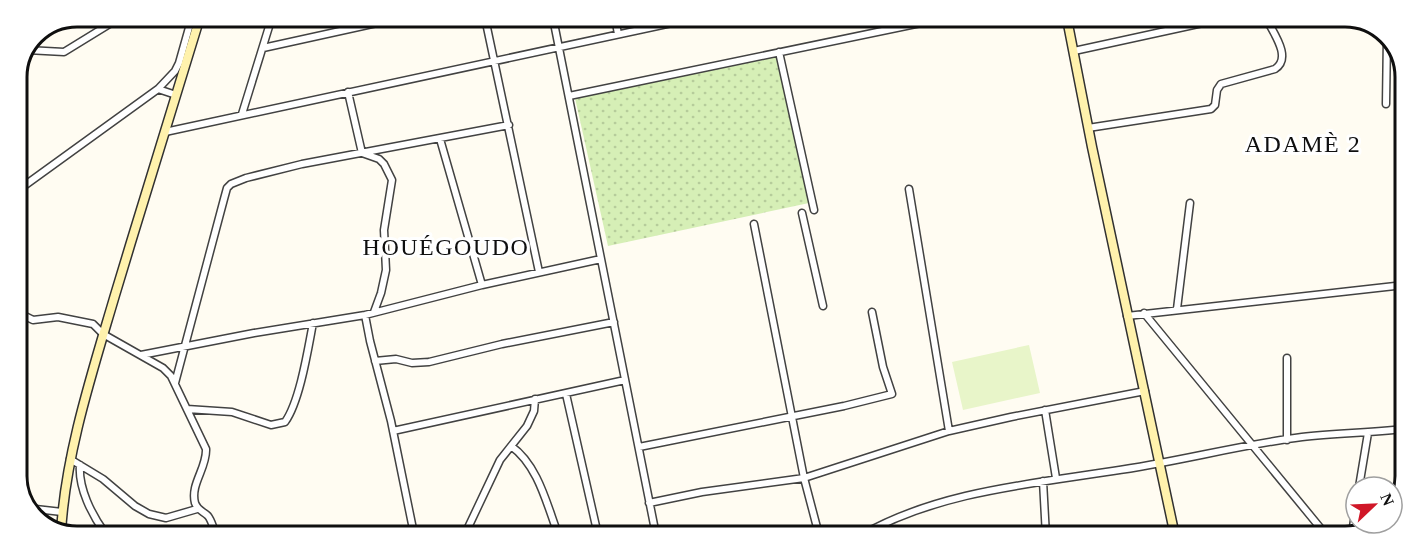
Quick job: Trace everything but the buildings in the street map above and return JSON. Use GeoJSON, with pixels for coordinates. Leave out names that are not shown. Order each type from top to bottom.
{"type":"FeatureCollection","features":[{"type":"Feature","properties":{"kind":"street"},"geometry":{"type":"LineString","coordinates":[[34,50],[64,52],[105,27]]}},
{"type":"Feature","properties":{"kind":"street"},"geometry":{"type":"LineString","coordinates":[[27,183],[158,89],[179,63],[189,27]]}},
{"type":"Feature","properties":{"kind":"street"},"geometry":{"type":"LineString","coordinates":[[61,523],[70,459],[103,334],[198,27]]}},
{"type":"Feature","properties":{"kind":"street"},"geometry":{"type":"LineString","coordinates":[[242,114],[269,27]]}},
{"type":"Feature","properties":{"kind":"street"},"geometry":{"type":"LineString","coordinates":[[263,48],[359,27]]}},
{"type":"Feature","properties":{"kind":"street"},"geometry":{"type":"LineString","coordinates":[[487,27],[539,272]]}},
{"type":"Feature","properties":{"kind":"street"},"geometry":{"type":"LineString","coordinates":[[555,27],[654,526]]}},
{"type":"Feature","properties":{"kind":"street"},"geometry":{"type":"LineString","coordinates":[[617,27],[618,34]]}},
{"type":"Feature","properties":{"kind":"street"},"geometry":{"type":"LineString","coordinates":[[165,132],[646,27]]}},
{"type":"Feature","properties":{"kind":"street"},"geometry":{"type":"LineString","coordinates":[[569,96],[901,27]]}},
{"type":"Feature","properties":{"kind":"street"},"geometry":{"type":"LineString","coordinates":[[1069,27],[1127,316],[1173,526]]}},
{"type":"Feature","properties":{"kind":"street"},"geometry":{"type":"LineString","coordinates":[[1074,51],[1188,27]]}},
{"type":"Feature","properties":{"kind":"street"},"geometry":{"type":"LineString","coordinates":[[1088,128],[1211,109],[1215,105],[1216,90],[1221,84],[1280,66],[1283,58],[1282,52],[1270,27]]}},
{"type":"Feature","properties":{"kind":"street"},"geometry":{"type":"LineString","coordinates":[[1386,104],[1387,50]]}},
{"type":"Feature","properties":{"kind":"street"},"geometry":{"type":"LineString","coordinates":[[779,52],[814,210]]}},
{"type":"Feature","properties":{"kind":"street"},"geometry":{"type":"LineString","coordinates":[[158,89],[176,95]]}},
{"type":"Feature","properties":{"kind":"street"},"geometry":{"type":"LineString","coordinates":[[348,92],[362,153]]}},
{"type":"Feature","properties":{"kind":"street"},"geometry":{"type":"LineString","coordinates":[[175,383],[227,188],[231,184],[246,178],[362,153],[509,125]]}},
{"type":"Feature","properties":{"kind":"street"},"geometry":{"type":"LineString","coordinates":[[440,139],[482,285]]}},
{"type":"Feature","properties":{"kind":"street"},"geometry":{"type":"LineString","coordinates":[[362,153],[379,159],[392,180],[384,230],[386,270],[374,312]]}},
{"type":"Feature","properties":{"kind":"street"},"geometry":{"type":"LineString","coordinates":[[909,189],[949,431]]}},
{"type":"Feature","properties":{"kind":"street"},"geometry":{"type":"LineString","coordinates":[[1177,309],[1190,203]]}},
{"type":"Feature","properties":{"kind":"street"},"geometry":{"type":"LineString","coordinates":[[802,213],[823,306]]}},
{"type":"Feature","properties":{"kind":"street"},"geometry":{"type":"LineString","coordinates":[[754,224],[804,478],[817,526]]}},
{"type":"Feature","properties":{"kind":"street"},"geometry":{"type":"LineString","coordinates":[[141,355],[365,315],[482,285],[601,259]]}},
{"type":"Feature","properties":{"kind":"street"},"geometry":{"type":"LineString","coordinates":[[1127,316],[1395,286]]}},
{"type":"Feature","properties":{"kind":"street"},"geometry":{"type":"LineString","coordinates":[[639,447],[844,406],[892,394],[883,366],[872,312]]}},
{"type":"Feature","properties":{"kind":"street"},"geometry":{"type":"LineString","coordinates":[[1144,313],[1319,526]]}},
{"type":"Feature","properties":{"kind":"street"},"geometry":{"type":"LineString","coordinates":[[365,315],[393,431],[412,526]]}},
{"type":"Feature","properties":{"kind":"street"},"geometry":{"type":"LineString","coordinates":[[27,317],[33,320],[57,317],[93,324],[103,334],[163,368],[175,383],[206,448],[205,462],[194,492],[198,509],[209,517],[213,526]]}},
{"type":"Feature","properties":{"kind":"street"},"geometry":{"type":"LineString","coordinates":[[375,361],[396,359],[412,363],[429,362],[502,344],[614,322]]}},
{"type":"Feature","properties":{"kind":"street"},"geometry":{"type":"LineString","coordinates":[[187,409],[232,412],[272,425],[285,422],[299,384],[313,323]]}},
{"type":"Feature","properties":{"kind":"street"},"geometry":{"type":"LineString","coordinates":[[1287,358],[1287,440]]}},
{"type":"Feature","properties":{"kind":"street"},"geometry":{"type":"LineString","coordinates":[[393,431],[625,381]]}},
{"type":"Feature","properties":{"kind":"street"},"geometry":{"type":"LineString","coordinates":[[649,503],[702,492],[804,478],[949,431],[1045,410],[1145,392]]}},
{"type":"Feature","properties":{"kind":"street"},"geometry":{"type":"LineString","coordinates":[[566,394],[596,526]]}},
{"type":"Feature","properties":{"kind":"street"},"geometry":{"type":"LineString","coordinates":[[470,526],[500,460],[528,426],[534,411],[535,399]]}},
{"type":"Feature","properties":{"kind":"street"},"geometry":{"type":"LineString","coordinates":[[1045,410],[1056,478]]}},
{"type":"Feature","properties":{"kind":"street"},"geometry":{"type":"LineString","coordinates":[[881,526],[905,515],[944,502],[1056,478],[1116,471],[1287,440],[1395,430]]}},
{"type":"Feature","properties":{"kind":"street"},"geometry":{"type":"LineString","coordinates":[[1361,475],[1368,433]]}},
{"type":"Feature","properties":{"kind":"street"},"geometry":{"type":"LineString","coordinates":[[511,446],[520,452],[533,473],[555,526]]}},
{"type":"Feature","properties":{"kind":"street"},"geometry":{"type":"LineString","coordinates":[[70,459],[103,479],[149,514],[166,518],[198,509]]}},
{"type":"Feature","properties":{"kind":"street"},"geometry":{"type":"LineString","coordinates":[[80,465],[80,478],[102,526]]}},
{"type":"Feature","properties":{"kind":"street"},"geometry":{"type":"LineString","coordinates":[[1043,481],[1045,526]]}},
{"type":"Feature","properties":{"kind":"street"},"geometry":{"type":"LineString","coordinates":[[41,510],[62,512]]}},
{"type":"Feature","properties":{"kind":"street"},"geometry":{"type":"LineString","coordinates":[[473,520],[473,526]]}},
{"type":"Feature","properties":{"kind":"green space"},"geometry":{"type":"Polygon","coordinates":[[[777,57],[809,203],[608,246],[575,98],[777,57]]]}},
{"type":"Feature","properties":{"kind":"green space"},"geometry":{"type":"Polygon","coordinates":[[[1029,345],[1040,393],[963,410],[952,362],[1029,345]]]}},
{"type":"Feature","properties":{"kind":"district","name":"ADAMÈ 2"},"geometry":{"type":"Point","coordinates":[1303,144]}},
{"type":"Feature","properties":{"kind":"district","name":"HOUÉGOUDO"},"geometry":{"type":"Point","coordinates":[446,247]}}]}
